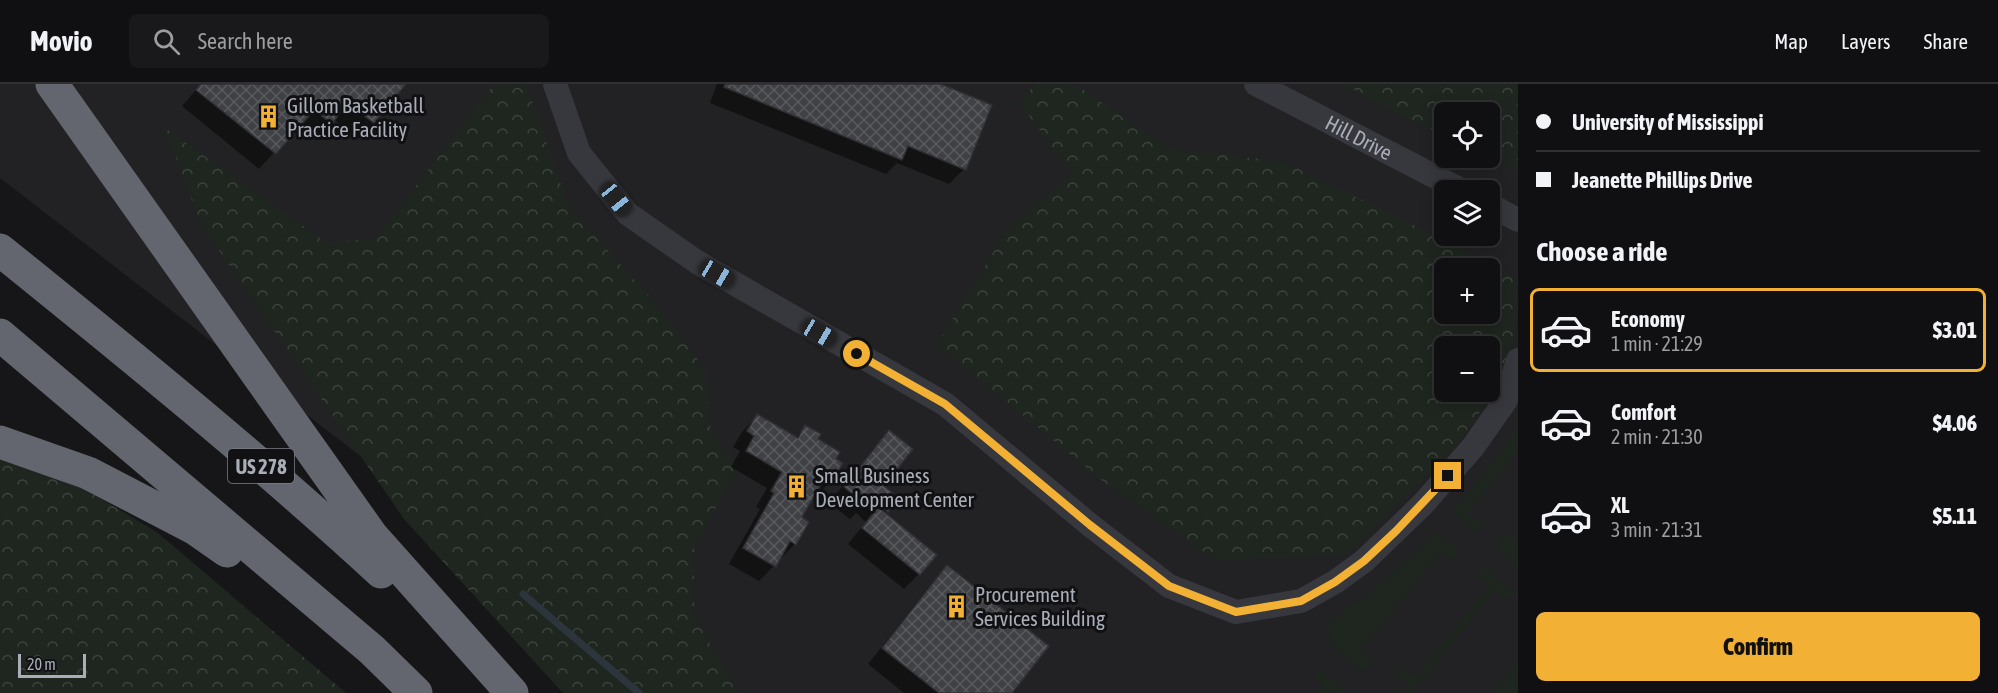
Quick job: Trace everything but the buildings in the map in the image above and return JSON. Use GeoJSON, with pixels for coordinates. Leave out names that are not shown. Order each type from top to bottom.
{"type":"FeatureCollection","features":[{"type":"Feature","properties":{"kind":"highway"},"geometry":{"type":"LineString","coordinates":[[52,84],[372,536],[512,693]]}},
{"type":"Feature","properties":{"kind":"highway","name":"US 278"},"geometry":{"type":"LineString","coordinates":[[0,250],[166,384],[334,529],[512,693]]}},
{"type":"Feature","properties":{"kind":"highway"},"geometry":{"type":"LineString","coordinates":[[0,335],[372,650],[416,693]]}},
{"type":"Feature","properties":{"kind":"highway"},"geometry":{"type":"LineString","coordinates":[[0,442],[88,473],[194,528],[372,650]]}},
{"type":"Feature","properties":{"kind":"street"},"geometry":{"type":"LineString","coordinates":[[555,84],[579,153],[628,214],[697,262],[945,404],[1090,525],[1169,586],[1236,612],[1301,601],[1335,582],[1364,561],[1422,504],[1473,447],[1506,400],[1518,360]]}},
{"type":"Feature","properties":{"kind":"street","name":"Hill Drive"},"geometry":{"type":"LineString","coordinates":[[1256,84],[1442,180]]}},
{"type":"Feature","properties":{"kind":"street"},"geometry":{"type":"LineString","coordinates":[[1500,210],[1518,220]]}},
{"type":"Feature","properties":{"kind":"shaded area"},"geometry":{"type":"Polygon","coordinates":[[[0,84],[1518,84],[1518,693],[667,693],[0,178],[0,84]]]}},
{"type":"Feature","properties":{"kind":"green space"},"geometry":{"type":"Polygon","coordinates":[[[494,84],[526,84],[569,208],[651,298],[704,368],[711,432],[738,468],[694,547],[694,616],[736,689],[741,693],[563,693],[404,519],[201,224],[165,128],[327,243],[376,238],[494,84]]]}},
{"type":"Feature","properties":{"kind":"green space"},"geometry":{"type":"Polygon","coordinates":[[[1036,84],[1075,84],[1167,148],[1284,162],[1434,235],[1434,246],[1454,246],[1477,258],[1434,258],[1434,324],[1500,324],[1500,270],[1518,280],[1510,370],[1500,384],[1500,336],[1434,336],[1434,402],[1487,402],[1454,448],[1346,555],[1216,560],[1100,479],[937,344],[1007,230],[1072,174],[1018,101],[1036,84]]]}},
{"type":"Feature","properties":{"kind":"green space"},"geometry":{"type":"Polygon","coordinates":[[[1343,84],[1518,84],[1518,170],[1500,162],[1500,102],[1434,102],[1434,131],[1343,84]]]}},
{"type":"Feature","properties":{"kind":"green space"},"geometry":{"type":"Polygon","coordinates":[[[1518,429],[1518,451],[1469,512],[1482,525],[1481,529],[1476,532],[1453,512],[1518,429]]]}},
{"type":"Feature","properties":{"kind":"green space"},"geometry":{"type":"Polygon","coordinates":[[[0,455],[42,463],[158,533],[346,693],[0,693],[0,455]]]}},
{"type":"Feature","properties":{"kind":"green space"},"geometry":{"type":"Polygon","coordinates":[[[1438,531],[1458,549],[1457,556],[1453,561],[1441,552],[1361,650],[1374,661],[1366,670],[1358,668],[1331,645],[1326,621],[1365,598],[1438,531]]]}},
{"type":"Feature","properties":{"kind":"green space"},"geometry":{"type":"Polygon","coordinates":[[[1506,534],[1518,542],[1518,566],[1497,547],[1500,538],[1506,534]]]}},
{"type":"Feature","properties":{"kind":"green space"},"geometry":{"type":"Polygon","coordinates":[[[1482,567],[1514,592],[1514,597],[1510,599],[1495,590],[1412,693],[1403,693],[1409,685],[1399,677],[1398,672],[1401,668],[1415,677],[1490,586],[1479,576],[1478,570],[1482,567]]]}},
{"type":"Feature","properties":{"kind":"green space"},"geometry":{"type":"Polygon","coordinates":[[[1518,663],[1518,690],[1515,693],[1494,693],[1518,663]]]}},
{"type":"Feature","properties":{"kind":"green space"},"geometry":{"type":"Polygon","coordinates":[[[1323,672],[1348,693],[1337,693],[1331,688],[1327,693],[1318,693],[1323,686],[1315,675],[1323,672]]]}},
{"type":"Feature","properties":{"kind":"waterway"},"geometry":{"type":"LineString","coordinates":[[523,594],[639,693]]}},
{"type":"Feature","properties":{"kind":"place","name":"Gillom Basketball Practice Facility"},"geometry":{"type":"Point","coordinates":[269,117]}},
{"type":"Feature","properties":{"kind":"place","name":"Small Business Development Center"},"geometry":{"type":"Point","coordinates":[797,487]}},
{"type":"Feature","properties":{"kind":"place","name":"Procurement Services Building"},"geometry":{"type":"Point","coordinates":[957,606]}},
{"type":"Feature","properties":{"kind":"route"},"geometry":{"type":"LineString","coordinates":[[857,354],[945,404],[1090,525],[1169,586],[1236,612],[1301,601],[1335,582],[1364,561],[1396,531],[1448,476]]}}]}
